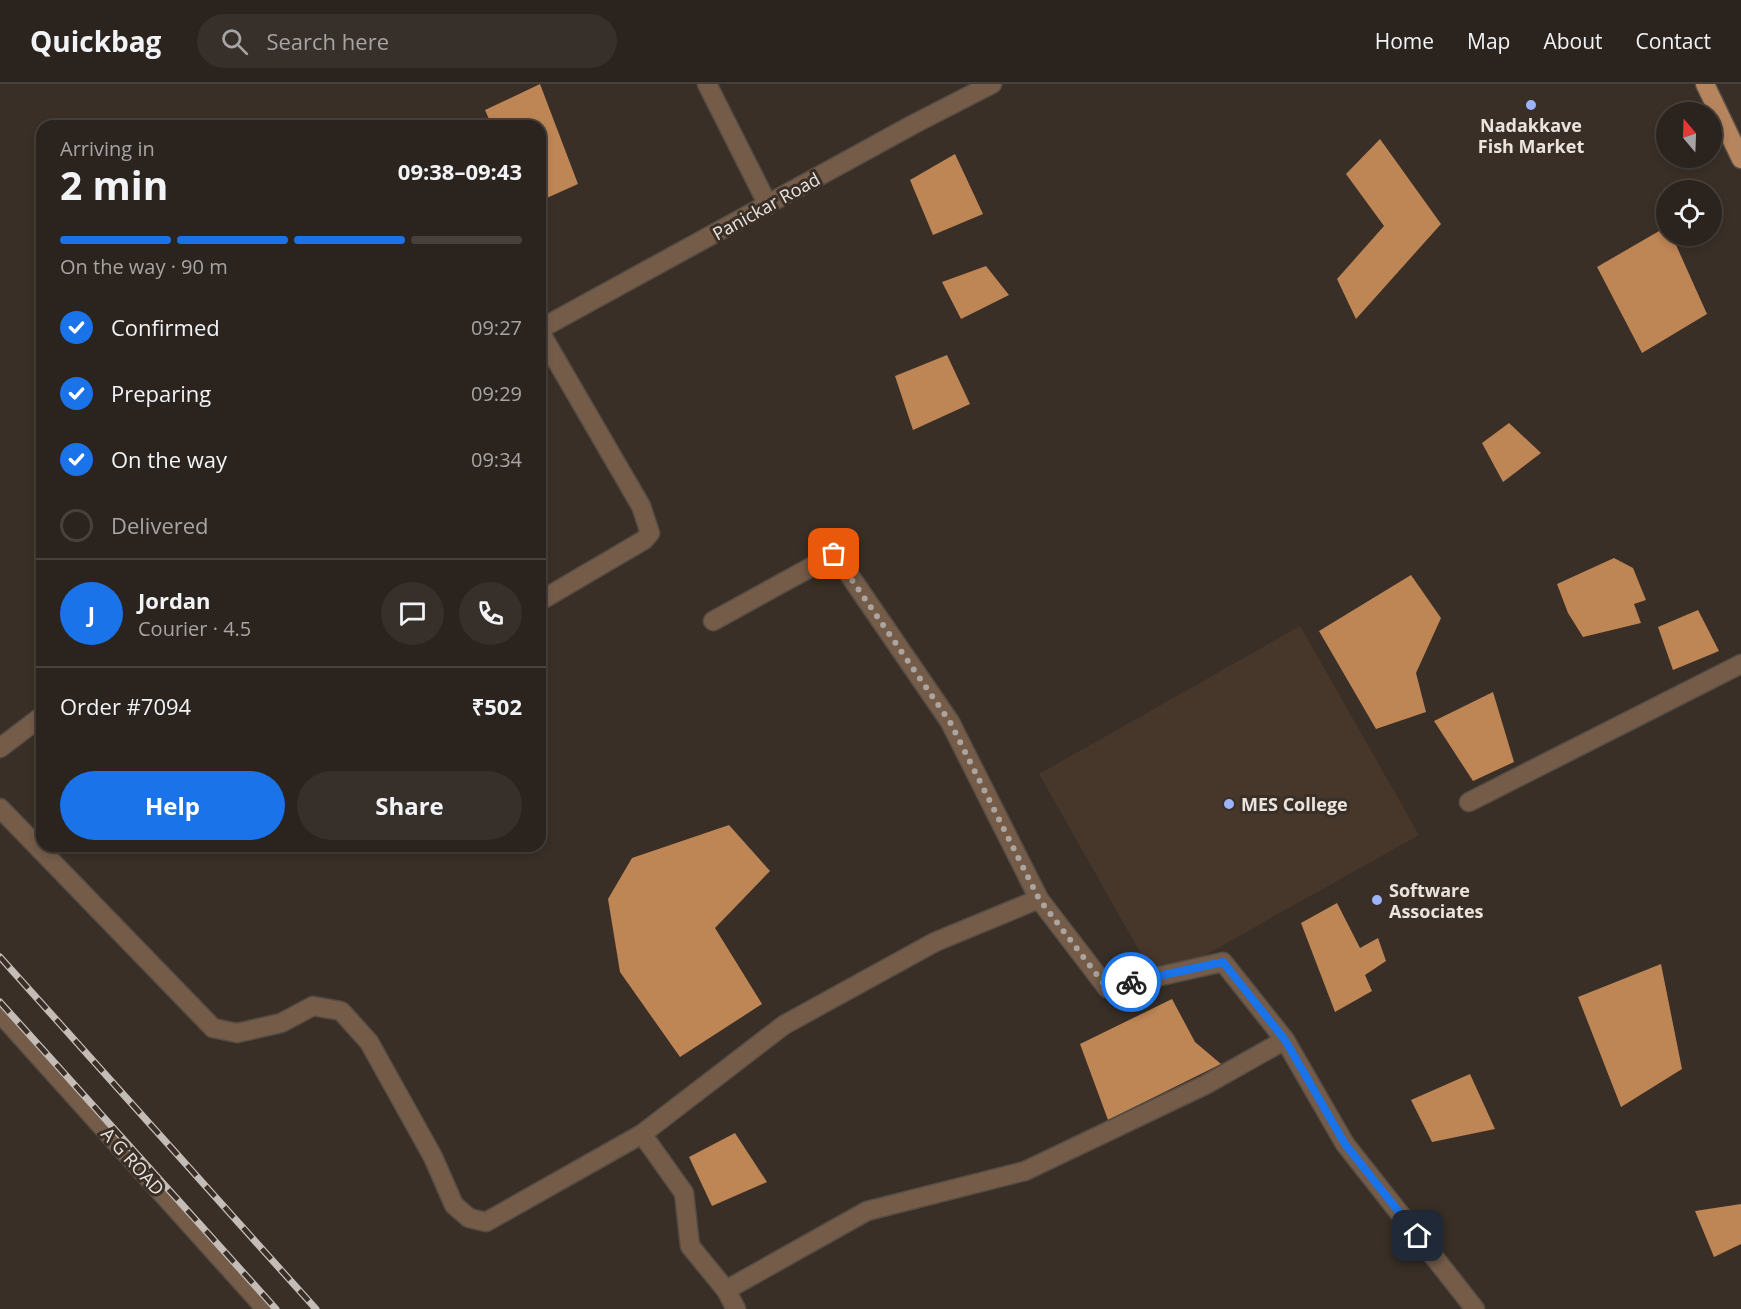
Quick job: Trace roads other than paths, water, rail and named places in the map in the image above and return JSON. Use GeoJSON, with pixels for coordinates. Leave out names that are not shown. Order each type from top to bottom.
{"type":"FeatureCollection","features":[{"type":"Feature","properties":{"kind":"main road"},"geometry":{"type":"LineString","coordinates":[[1705,84],[1741,159]]}},
{"type":"Feature","properties":{"kind":"street"},"geometry":{"type":"LineString","coordinates":[[707,84],[768,205]]}},
{"type":"Feature","properties":{"kind":"street","name":"Panickar Road"},"geometry":{"type":"LineString","coordinates":[[546,328],[914,124],[992,84]]}},
{"type":"Feature","properties":{"kind":"street"},"geometry":{"type":"LineString","coordinates":[[546,341],[641,506],[650,533],[644,540],[546,597]]}},
{"type":"Feature","properties":{"kind":"street"},"geometry":{"type":"LineString","coordinates":[[713,621],[834,554],[950,722],[1039,899],[1107,988],[1223,962],[1285,1040],[1345,1144],[1475,1309]]}},
{"type":"Feature","properties":{"kind":"street"},"geometry":{"type":"LineString","coordinates":[[1469,802],[1741,664]]}},
{"type":"Feature","properties":{"kind":"street"},"geometry":{"type":"LineString","coordinates":[[0,748],[36,721]]}},
{"type":"Feature","properties":{"kind":"street"},"geometry":{"type":"LineString","coordinates":[[0,808],[36,845]]}},
{"type":"Feature","properties":{"kind":"street"},"geometry":{"type":"LineString","coordinates":[[43,852],[213,1028],[237,1033],[281,1023],[313,1006],[341,1011],[369,1042],[433,1157],[454,1205],[469,1218],[486,1222],[642,1134],[784,1025],[935,942],[1039,899]]}},
{"type":"Feature","properties":{"kind":"street","name":"A G ROAD"},"geometry":{"type":"LineString","coordinates":[[0,1012],[266,1309]]}},
{"type":"Feature","properties":{"kind":"street"},"geometry":{"type":"LineString","coordinates":[[726,1290],[867,1211],[1025,1171],[1205,1084],[1285,1040]]}},
{"type":"Feature","properties":{"kind":"street"},"geometry":{"type":"LineString","coordinates":[[642,1134],[684,1193],[690,1246],[726,1290],[736,1309]]}},
{"type":"Feature","properties":{"kind":"railway"},"geometry":{"type":"LineString","coordinates":[[0,957],[316,1309]]}},
{"type":"Feature","properties":{"kind":"railway"},"geometry":{"type":"LineString","coordinates":[[0,1002],[276,1309]]}},
{"type":"Feature","properties":{"kind":"place","name":"Nadakkave Fish Market"},"geometry":{"type":"Point","coordinates":[1531,105]}},
{"type":"Feature","properties":{"kind":"place","name":"MES College"},"geometry":{"type":"Point","coordinates":[1229,804]}},
{"type":"Feature","properties":{"kind":"place","name":"Software Associates"},"geometry":{"type":"Point","coordinates":[1377,900]}}]}
